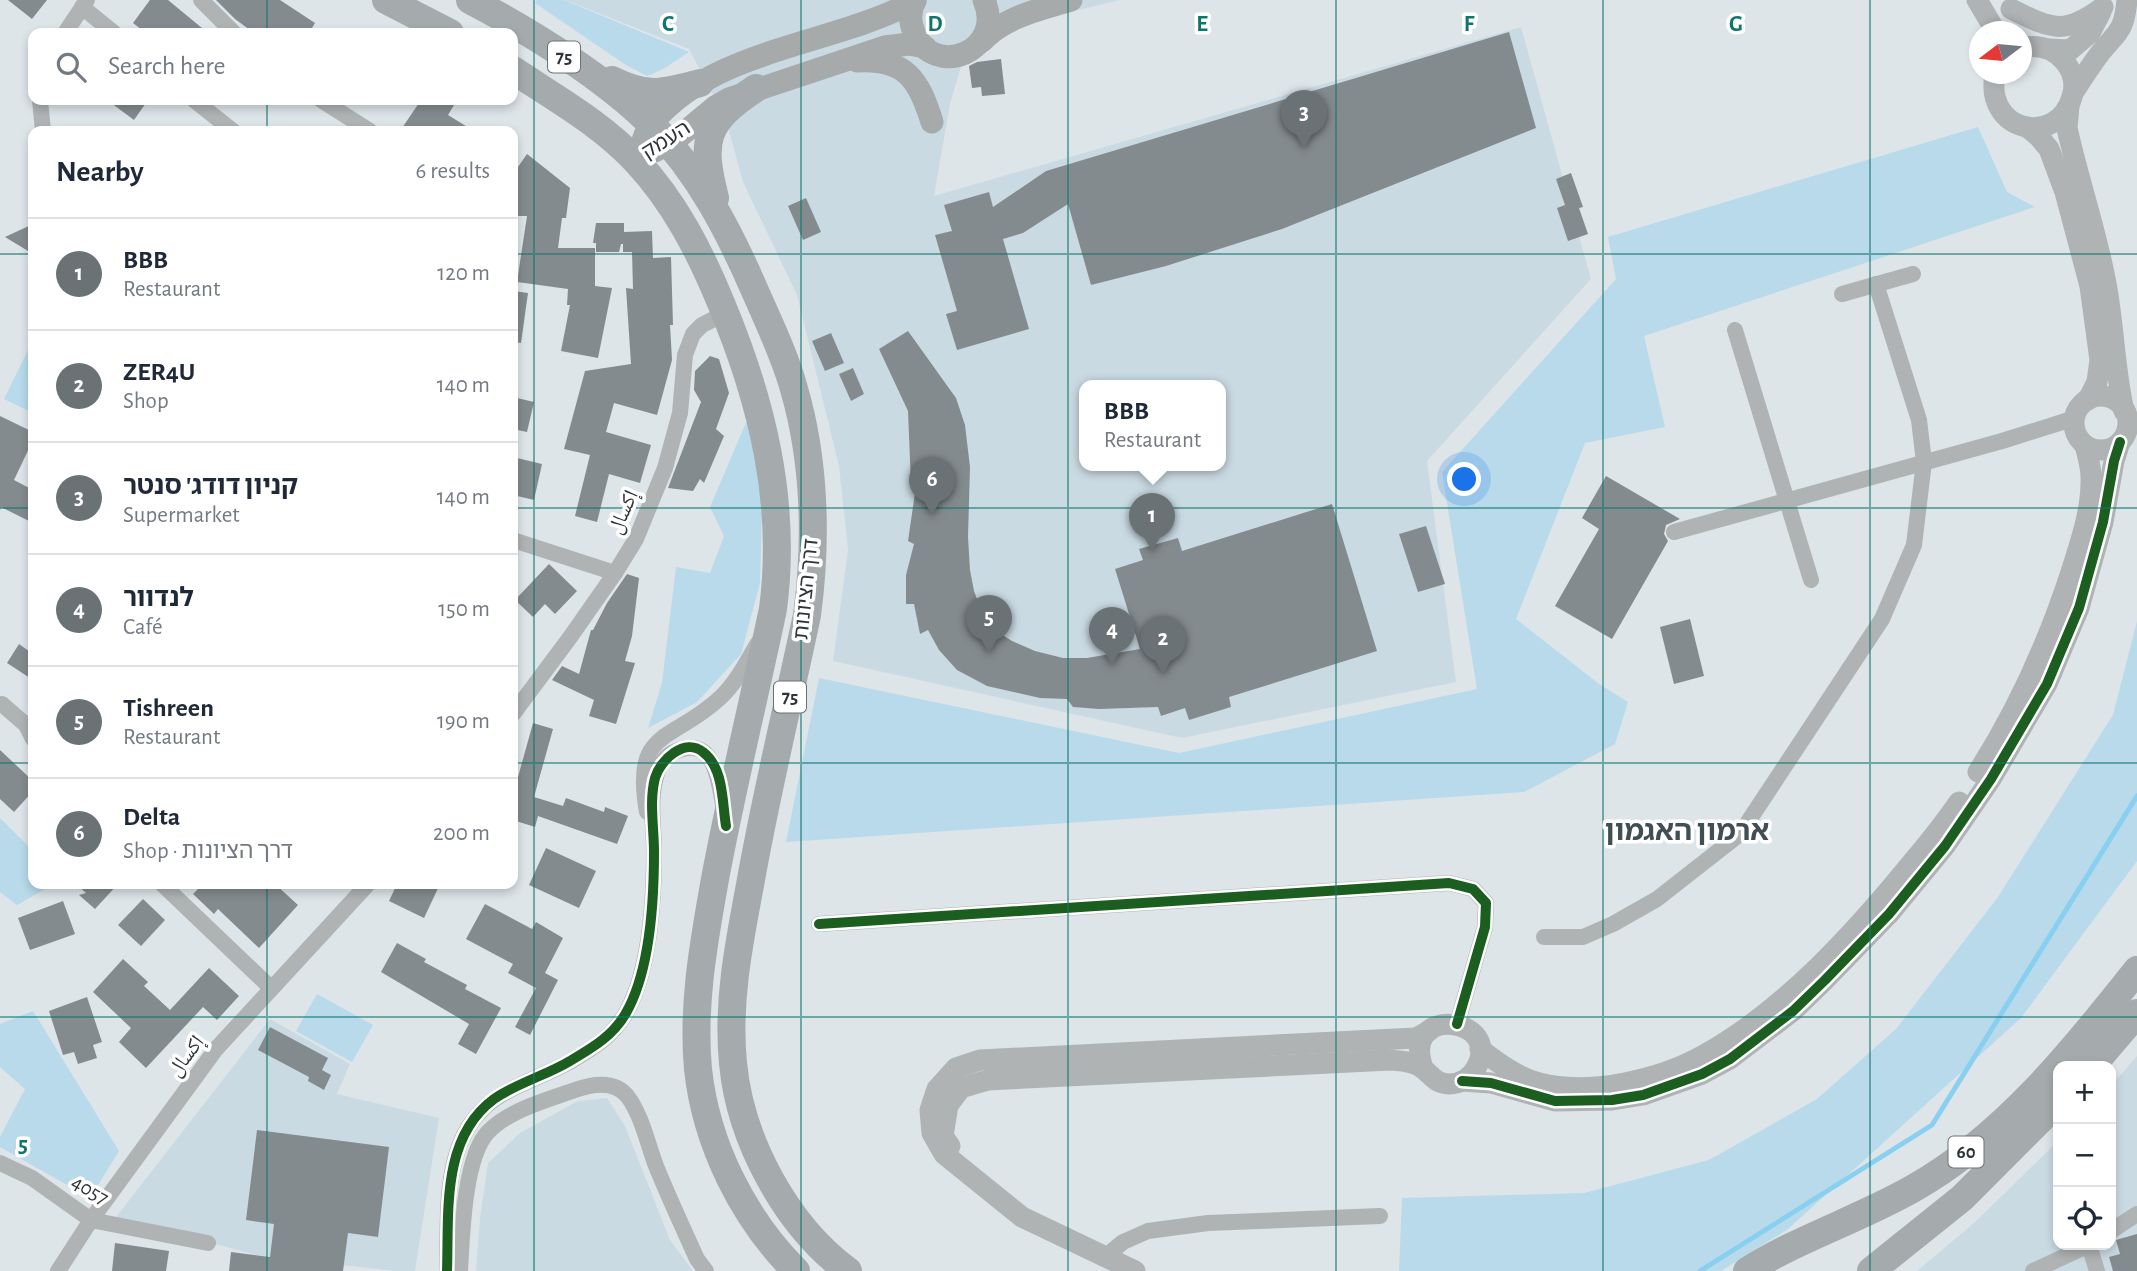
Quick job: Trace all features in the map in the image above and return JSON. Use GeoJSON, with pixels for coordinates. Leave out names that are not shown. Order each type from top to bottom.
{"type":"FeatureCollection","features":[{"type":"Feature","properties":{"kind":"highway"},"geometry":{"type":"LineString","coordinates":[[386,0],[440,28]]}},
{"type":"Feature","properties":{"kind":"highway","name":"דרך הציונות"},"geometry":{"type":"LineString","coordinates":[[470,0],[516,28]]}},
{"type":"Feature","properties":{"kind":"highway","name":"דרך הציונות"},"geometry":{"type":"LineString","coordinates":[[518,29],[566,58],[626,100],[660,133],[710,198],[747,273],[794,389],[803,430],[813,526],[812,579],[807,615],[756,852],[733,986],[733,1066],[751,1137],[766,1172],[798,1222],[848,1271]]}},
{"type":"Feature","properties":{"kind":"highway"},"geometry":{"type":"LineString","coordinates":[[566,58],[628,88],[645,93],[662,93],[700,83]]}},
{"type":"Feature","properties":{"kind":"highway","name":"דרך הציונות"},"geometry":{"type":"LineString","coordinates":[[518,73],[576,111],[637,161],[677,213],[704,262],[726,313],[754,391],[767,440],[778,527],[777,577],[770,624],[726,826],[699,983],[698,1070],[718,1149],[735,1188],[759,1227],[796,1271]]}},
{"type":"Feature","properties":{"kind":"highway"},"geometry":{"type":"LineString","coordinates":[[720,218],[707,166],[708,141],[730,106],[756,88]]}},
{"type":"Feature","properties":{"kind":"highway","name":"60"},"geometry":{"type":"LineString","coordinates":[[1747,1271],[1785,1250],[1878,1208],[1947,1167],[1974,1146],[2038,1086],[2070,1052],[2137,970]]}},
{"type":"Feature","properties":{"kind":"highway"},"geometry":{"type":"LineString","coordinates":[[2096,1061],[2137,1013]]}},
{"type":"Feature","properties":{"kind":"highway","name":"60"},"geometry":{"type":"LineString","coordinates":[[1871,1271],[1962,1198],[2053,1107]]}},
{"type":"Feature","properties":{"kind":"main road"},"geometry":{"type":"LineString","coordinates":[[915,0],[910,18],[911,27],[925,47]]}},
{"type":"Feature","properties":{"kind":"main road","name":"העמק"},"geometry":{"type":"LineString","coordinates":[[637,161],[700,83],[747,61],[869,21],[915,0]]}},
{"type":"Feature","properties":{"kind":"main road"},"geometry":{"type":"LineString","coordinates":[[979,43],[986,32],[989,18],[984,0]]}},
{"type":"Feature","properties":{"kind":"main road"},"geometry":{"type":"LineString","coordinates":[[979,43],[1006,21],[1071,0]]}},
{"type":"Feature","properties":{"kind":"main road","name":"העמק"},"geometry":{"type":"LineString","coordinates":[[660,133],[756,88],[837,62],[898,45],[925,47],[942,56],[956,57],[969,52],[979,43]]}},
{"type":"Feature","properties":{"kind":"main road"},"geometry":{"type":"LineString","coordinates":[[837,62],[873,60],[888,63],[903,71],[922,91],[932,122]]}},
{"type":"Feature","properties":{"kind":"street"},"geometry":{"type":"LineString","coordinates":[[201,0],[229,28]]}},
{"type":"Feature","properties":{"kind":"street"},"geometry":{"type":"LineString","coordinates":[[1977,0],[1989,21]]}},
{"type":"Feature","properties":{"kind":"street"},"geometry":{"type":"LineString","coordinates":[[1993,84],[1996,103],[2003,114],[2015,123],[2039,127],[2052,123],[2062,116],[2098,55],[2116,38],[2126,17],[2127,0]]}},
{"type":"Feature","properties":{"kind":"street"},"geometry":{"type":"LineString","coordinates":[[68,28],[85,4],[109,28]]}},
{"type":"Feature","properties":{"kind":"street"},"geometry":{"type":"LineString","coordinates":[[2036,47],[2070,50],[2090,33],[2103,4]]}},
{"type":"Feature","properties":{"kind":"street"},"geometry":{"type":"LineString","coordinates":[[2008,5],[2041,24],[2065,28],[2086,20],[2103,4]]}},
{"type":"Feature","properties":{"kind":"street"},"geometry":{"type":"LineString","coordinates":[[1429,1031],[1420,1048],[1423,1068],[1438,1082],[1491,1083],[1555,1101],[1612,1100],[1643,1095],[1702,1074],[1730,1059],[1784,1018],[1889,914],[1945,846],[1997,769],[2047,684],[2066,643],[2082,597],[2103,522],[2114,461],[2120,442],[2128,429],[2118,382],[2116,343],[2105,277],[2093,225],[2078,180],[2067,128],[2073,80],[2069,67],[2061,56],[2036,47],[2008,5]]}},
{"type":"Feature","properties":{"kind":"street"},"geometry":{"type":"LineString","coordinates":[[40,105],[43,126]]}},
{"type":"Feature","properties":{"kind":"street"},"geometry":{"type":"LineString","coordinates":[[200,105],[227,126]]}},
{"type":"Feature","properties":{"kind":"street"},"geometry":{"type":"LineString","coordinates":[[329,105],[362,126]]}},
{"type":"Feature","properties":{"kind":"street"},"geometry":{"type":"LineString","coordinates":[[2027,127],[2039,136],[2049,149],[2065,192],[2090,286],[2100,360],[2097,382],[2088,400]]}},
{"type":"Feature","properties":{"kind":"street"},"geometry":{"type":"LineString","coordinates":[[1842,294],[1913,274]]}},
{"type":"Feature","properties":{"kind":"street"},"geometry":{"type":"LineString","coordinates":[[1544,937],[1583,937],[1613,924],[1657,899],[1740,834],[1882,619],[1914,545],[1924,462],[1919,420],[1876,284]]}},
{"type":"Feature","properties":{"kind":"street","name":"إكسال"},"geometry":{"type":"LineString","coordinates":[[518,707],[615,573],[636,539],[665,468],[680,413],[685,355],[693,334],[702,325],[726,313]]}},
{"type":"Feature","properties":{"kind":"street"},"geometry":{"type":"LineString","coordinates":[[1735,330],[1811,580]]}},
{"type":"Feature","properties":{"kind":"street"},"geometry":{"type":"LineString","coordinates":[[2120,442],[2107,450],[2092,449],[2085,445],[2076,433],[2075,418],[2082,404],[2096,397],[2110,398],[2124,411]]}},
{"type":"Feature","properties":{"kind":"street"},"geometry":{"type":"LineString","coordinates":[[1674,532],[2075,418]]}},
{"type":"Feature","properties":{"kind":"street"},"geometry":{"type":"LineString","coordinates":[[1480,1049],[1519,1076],[1552,1086],[1575,1088],[1641,1079],[1691,1061],[1732,1038],[1800,983],[1837,947],[1895,884],[1955,807],[2013,712],[2033,672],[2064,594],[2084,530],[2092,484],[2085,445]]}},
{"type":"Feature","properties":{"kind":"street"},"geometry":{"type":"LineString","coordinates":[[518,542],[615,573]]}},
{"type":"Feature","properties":{"kind":"street"},"geometry":{"type":"LineString","coordinates":[[654,852],[643,789],[643,770],[648,753],[659,739],[701,714],[723,695],[770,624]]}},
{"type":"Feature","properties":{"kind":"street"},"geometry":{"type":"LineString","coordinates":[[2,704],[28,729]]}},
{"type":"Feature","properties":{"kind":"street"},"geometry":{"type":"LineString","coordinates":[[447,1271],[450,1181],[465,1130],[479,1112],[496,1098],[558,1068],[604,1041],[624,1016],[635,994],[649,923],[655,779],[662,761],[675,751],[687,748],[701,749],[710,758],[719,774],[726,826]]}},
{"type":"Feature","properties":{"kind":"street"},"geometry":{"type":"LineString","coordinates":[[819,924],[1449,883],[1473,888],[1486,903],[1485,927],[1457,1024]]}},
{"type":"Feature","properties":{"kind":"street"},"geometry":{"type":"LineString","coordinates":[[167,889],[271,988]]}},
{"type":"Feature","properties":{"kind":"street","name":"إكسال"},"geometry":{"type":"LineString","coordinates":[[58,1271],[91,1220],[216,1049],[363,889]]}},
{"type":"Feature","properties":{"kind":"street"},"geometry":{"type":"LineString","coordinates":[[1135,1271],[1022,1217],[944,1154],[932,1133],[930,1110],[937,1089],[956,1068],[980,1060],[1416,1038],[1437,1025],[1457,1024],[1474,1035],[1480,1049],[1479,1063],[1474,1072],[1462,1081]]}},
{"type":"Feature","properties":{"kind":"street"},"geometry":{"type":"LineString","coordinates":[[964,1169],[943,1136],[948,1105],[961,1088],[988,1080],[1390,1060],[1406,1061],[1423,1068]]}},
{"type":"Feature","properties":{"kind":"street"},"geometry":{"type":"LineString","coordinates":[[460,1271],[463,1214],[470,1176],[488,1132],[511,1116],[542,1102],[588,1086],[612,1085],[627,1096],[635,1111],[697,1259],[706,1271]]}},
{"type":"Feature","properties":{"kind":"street","name":"4057"},"geometry":{"type":"LineString","coordinates":[[0,1163],[32,1178],[91,1220],[208,1243]]}},
{"type":"Feature","properties":{"kind":"street"},"geometry":{"type":"LineString","coordinates":[[2116,1228],[2137,1214]]}},
{"type":"Feature","properties":{"kind":"street"},"geometry":{"type":"LineString","coordinates":[[1105,1257],[1123,1242],[1148,1231],[1208,1223],[1380,1216]]}},
{"type":"Feature","properties":{"kind":"street"},"geometry":{"type":"LineString","coordinates":[[2033,1271],[2078,1250]]}},
{"type":"Feature","properties":{"kind":"street"},"geometry":{"type":"LineString","coordinates":[[2091,1250],[2097,1271]]}},
{"type":"Feature","properties":{"kind":"shaded area"},"geometry":{"type":"Polygon","coordinates":[[[537,0],[564,0],[689,52],[647,76],[626,65],[535,3],[537,0]]]}},
{"type":"Feature","properties":{"kind":"shaded area"},"geometry":{"type":"Polygon","coordinates":[[[565,0],[1120,0],[970,36],[950,104],[934,196],[1521,27],[1591,279],[1427,461],[1456,682],[1182,738],[833,661],[848,550],[839,466],[797,295],[743,182],[726,120],[689,49],[565,0]]]}},
{"type":"Feature","properties":{"kind":"shaded area"},"geometry":{"type":"Polygon","coordinates":[[[1978,127],[2007,192],[2035,207],[1644,336],[1665,427],[1585,443],[1516,619],[1599,684],[1628,702],[1615,744],[1524,792],[786,842],[819,678],[1179,753],[1477,689],[1442,472],[1616,279],[1608,237],[1978,127]]]}},
{"type":"Feature","properties":{"kind":"shaded area"},"geometry":{"type":"Polygon","coordinates":[[[28,350],[28,411],[4,399],[28,350]]]}},
{"type":"Feature","properties":{"kind":"shaded area"},"geometry":{"type":"Polygon","coordinates":[[[751,411],[762,510],[760,583],[741,654],[697,702],[648,728],[662,683],[676,567],[710,573],[724,536],[710,507],[751,411]]]}},
{"type":"Feature","properties":{"kind":"shaded area"},"geometry":{"type":"Polygon","coordinates":[[[2137,621],[2137,861],[2021,1018],[1788,1229],[1721,1271],[1399,1271],[1402,1198],[1584,1193],[1709,1160],[1817,1099],[1896,1029],[1998,897],[2113,715],[2137,621]]]}},
{"type":"Feature","properties":{"kind":"shaded area"},"geometry":{"type":"Polygon","coordinates":[[[0,818],[28,846],[28,889],[45,889],[17,905],[0,892],[0,818]]]}},
{"type":"Feature","properties":{"kind":"shaded area"},"geometry":{"type":"Polygon","coordinates":[[[317,994],[373,1025],[352,1062],[296,1031],[317,994]]]}},
{"type":"Feature","properties":{"kind":"shaded area"},"geometry":{"type":"Polygon","coordinates":[[[33,1011],[119,1151],[90,1198],[0,1147],[0,1137],[25,1089],[0,1067],[0,1024],[33,1011]]]}},
{"type":"Feature","properties":{"kind":"shaded area"},"geometry":{"type":"Polygon","coordinates":[[[270,1019],[350,1064],[337,1094],[439,1118],[415,1271],[394,1271],[256,1255],[116,1217],[270,1019]]]}},
{"type":"Feature","properties":{"kind":"shaded area"},"geometry":{"type":"Polygon","coordinates":[[[2137,1056],[2137,1271],[1917,1271],[1974,1223],[2053,1146],[2053,1250],[2116,1250],[2116,1080],[2137,1056]]]}},
{"type":"Feature","properties":{"kind":"shaded area"},"geometry":{"type":"Polygon","coordinates":[[[607,1098],[625,1126],[670,1240],[693,1271],[476,1271],[488,1163],[520,1133],[578,1101],[607,1098]]]}},
{"type":"Feature","properties":{"kind":"building"},"geometry":{"type":"Polygon","coordinates":[[[8,0],[47,0],[32,19],[8,0]]]}},
{"type":"Feature","properties":{"kind":"building"},"geometry":{"type":"Polygon","coordinates":[[[150,0],[168,0],[202,28],[140,28],[133,23],[150,0]]]}},
{"type":"Feature","properties":{"kind":"building"},"geometry":{"type":"Polygon","coordinates":[[[216,0],[280,0],[315,23],[312,28],[247,28],[216,0]]]}},
{"type":"Feature","properties":{"kind":"building"},"geometry":{"type":"Polygon","coordinates":[[[1509,32],[1536,128],[1282,229],[1166,266],[1091,285],[1068,204],[1023,233],[1003,239],[1029,329],[957,350],[946,314],[957,311],[935,235],[952,231],[944,205],[989,192],[993,207],[1046,171],[1509,32]]]}},
{"type":"Feature","properties":{"kind":"building"},"geometry":{"type":"Polygon","coordinates":[[[1001,59],[1005,94],[982,96],[981,87],[972,88],[969,66],[977,62],[1001,59]]]}},
{"type":"Feature","properties":{"kind":"building"},"geometry":{"type":"Polygon","coordinates":[[[114,105],[144,105],[134,120],[114,105]]]}},
{"type":"Feature","properties":{"kind":"building"},"geometry":{"type":"Polygon","coordinates":[[[418,105],[454,105],[448,115],[466,126],[403,126],[418,105]]]}},
{"type":"Feature","properties":{"kind":"building"},"geometry":{"type":"Polygon","coordinates":[[[527,154],[570,188],[558,248],[595,248],[595,286],[612,288],[598,358],[561,351],[570,305],[567,305],[568,289],[518,282],[527,216],[518,216],[518,167],[527,154]]]}},
{"type":"Feature","properties":{"kind":"building"},"geometry":{"type":"Polygon","coordinates":[[[1571,173],[1583,207],[1579,208],[1588,234],[1568,241],[1557,208],[1565,205],[1556,179],[1571,173]]]}},
{"type":"Feature","properties":{"kind":"building"},"geometry":{"type":"Polygon","coordinates":[[[806,198],[821,232],[803,240],[788,206],[806,198]]]}},
{"type":"Feature","properties":{"kind":"building"},"geometry":{"type":"Polygon","coordinates":[[[596,223],[624,223],[624,232],[652,231],[653,258],[671,257],[673,325],[670,325],[672,360],[657,415],[614,403],[606,432],[651,445],[640,483],[609,474],[597,522],[575,516],[590,455],[564,449],[585,371],[631,364],[626,288],[633,289],[632,252],[623,252],[621,244],[619,252],[596,252],[596,243],[593,243],[596,223]]]}},
{"type":"Feature","properties":{"kind":"building"},"geometry":{"type":"Polygon","coordinates":[[[28,226],[28,251],[5,237],[28,226]]]}},
{"type":"Feature","properties":{"kind":"building"},"geometry":{"type":"Polygon","coordinates":[[[518,292],[528,293],[521,343],[518,343],[518,292]]]}},
{"type":"Feature","properties":{"kind":"building"},"geometry":{"type":"Polygon","coordinates":[[[908,331],[956,398],[965,425],[970,467],[970,570],[983,615],[992,628],[1035,651],[1063,658],[1087,658],[1140,649],[1115,569],[1143,560],[1139,549],[1178,538],[1182,551],[1332,504],[1377,651],[1229,697],[1231,707],[1189,720],[1185,708],[1161,716],[1158,707],[1073,707],[1067,699],[1040,698],[987,686],[957,670],[939,650],[928,630],[920,634],[914,604],[906,604],[906,575],[914,544],[908,541],[916,486],[911,485],[908,411],[879,349],[908,331]]]}},
{"type":"Feature","properties":{"kind":"building"},"geometry":{"type":"Polygon","coordinates":[[[831,333],[844,363],[825,371],[812,341],[831,333]]]}},
{"type":"Feature","properties":{"kind":"building"},"geometry":{"type":"Polygon","coordinates":[[[710,356],[719,359],[729,393],[716,429],[724,436],[704,483],[700,479],[693,491],[668,488],[701,402],[694,390],[695,371],[710,356]]]}},
{"type":"Feature","properties":{"kind":"building"},"geometry":{"type":"Polygon","coordinates":[[[853,368],[864,394],[851,401],[839,374],[853,368]]]}},
{"type":"Feature","properties":{"kind":"building"},"geometry":{"type":"Polygon","coordinates":[[[518,398],[534,402],[527,432],[518,430],[518,398]]]}},
{"type":"Feature","properties":{"kind":"building"},"geometry":{"type":"Polygon","coordinates":[[[0,416],[28,430],[28,451],[14,480],[28,487],[28,520],[1,507],[0,510],[0,416]]]}},
{"type":"Feature","properties":{"kind":"building"},"geometry":{"type":"Polygon","coordinates":[[[518,458],[542,464],[534,500],[518,496],[518,458]]]}},
{"type":"Feature","properties":{"kind":"building"},"geometry":{"type":"Polygon","coordinates":[[[1606,476],[1680,519],[1666,525],[1664,534],[1668,541],[1612,639],[1555,606],[1599,529],[1582,518],[1606,476]]]}},
{"type":"Feature","properties":{"kind":"building"},"geometry":{"type":"Polygon","coordinates":[[[1426,526],[1445,584],[1418,592],[1399,534],[1426,526]]]}},
{"type":"Feature","properties":{"kind":"building"},"geometry":{"type":"Polygon","coordinates":[[[549,564],[577,591],[555,614],[545,604],[533,617],[518,603],[518,597],[549,564]]]}},
{"type":"Feature","properties":{"kind":"building"},"geometry":{"type":"Polygon","coordinates":[[[627,574],[639,578],[632,636],[625,661],[635,663],[616,724],[589,716],[594,700],[552,680],[562,666],[579,674],[591,630],[627,574]]]}},
{"type":"Feature","properties":{"kind":"building"},"geometry":{"type":"Polygon","coordinates":[[[1690,619],[1704,676],[1674,684],[1660,627],[1690,619]]]}},
{"type":"Feature","properties":{"kind":"building"},"geometry":{"type":"Polygon","coordinates":[[[19,644],[28,650],[28,677],[7,663],[19,644]]]}},
{"type":"Feature","properties":{"kind":"building"},"geometry":{"type":"Polygon","coordinates":[[[533,723],[553,729],[534,797],[563,806],[566,798],[604,812],[605,807],[628,816],[617,844],[538,816],[535,827],[518,822],[518,777],[533,723]]]}},
{"type":"Feature","properties":{"kind":"building"},"geometry":{"type":"Polygon","coordinates":[[[0,750],[28,776],[28,797],[14,812],[0,799],[0,750]]]}},
{"type":"Feature","properties":{"kind":"building"},"geometry":{"type":"Polygon","coordinates":[[[546,848],[596,871],[579,908],[529,885],[546,848]]]}},
{"type":"Feature","properties":{"kind":"building"},"geometry":{"type":"Polygon","coordinates":[[[82,889],[113,889],[95,909],[79,895],[86,893],[82,889]]]}},
{"type":"Feature","properties":{"kind":"building"},"geometry":{"type":"Polygon","coordinates":[[[198,889],[280,889],[298,905],[259,948],[218,909],[214,914],[193,894],[198,889]]]}},
{"type":"Feature","properties":{"kind":"building"},"geometry":{"type":"Polygon","coordinates":[[[395,889],[438,889],[424,918],[389,901],[395,889]]]}},
{"type":"Feature","properties":{"kind":"building"},"geometry":{"type":"Polygon","coordinates":[[[143,899],[165,920],[141,946],[118,925],[143,899]]]}},
{"type":"Feature","properties":{"kind":"building"},"geometry":{"type":"Polygon","coordinates":[[[63,901],[75,934],[30,950],[18,918],[63,901]]]}},
{"type":"Feature","properties":{"kind":"building"},"geometry":{"type":"Polygon","coordinates":[[[485,904],[532,929],[536,922],[563,938],[545,973],[558,980],[530,1035],[515,1027],[536,988],[508,973],[513,964],[466,939],[485,904]]]}},
{"type":"Feature","properties":{"kind":"building"},"geometry":{"type":"Polygon","coordinates":[[[397,943],[426,959],[424,962],[467,985],[465,989],[501,1008],[476,1054],[458,1044],[469,1024],[381,972],[397,943]]]}},
{"type":"Feature","properties":{"kind":"building"},"geometry":{"type":"Polygon","coordinates":[[[123,959],[148,982],[144,986],[170,1010],[209,968],[239,996],[217,1020],[203,1007],[146,1068],[119,1042],[131,1028],[93,992],[123,959]]]}},
{"type":"Feature","properties":{"kind":"building"},"geometry":{"type":"Polygon","coordinates":[[[87,997],[102,1042],[93,1045],[97,1058],[78,1064],[74,1052],[63,1055],[49,1011],[87,997]]]}},
{"type":"Feature","properties":{"kind":"building"},"geometry":{"type":"Polygon","coordinates":[[[270,1027],[328,1058],[322,1070],[331,1075],[324,1090],[308,1081],[309,1077],[258,1050],[270,1027]]]}},
{"type":"Feature","properties":{"kind":"building"},"geometry":{"type":"Polygon","coordinates":[[[257,1130],[389,1147],[378,1237],[348,1233],[343,1271],[229,1271],[231,1252],[270,1257],[274,1224],[246,1220],[257,1130]]]}},
{"type":"Feature","properties":{"kind":"building"},"geometry":{"type":"Polygon","coordinates":[[[2137,1234],[2137,1271],[2113,1271],[2109,1257],[2120,1254],[2116,1240],[2137,1234]]]}},
{"type":"Feature","properties":{"kind":"building"},"geometry":{"type":"Polygon","coordinates":[[[115,1243],[169,1251],[166,1271],[112,1271],[115,1243]]]}},
{"type":"Feature","properties":{"kind":"waterway"},"geometry":{"type":"LineString","coordinates":[[1700,1271],[1932,1125],[2137,796]]}},
{"type":"Feature","properties":{"kind":"cycle path"},"geometry":{"type":"LineString","coordinates":[[1462,1081],[1491,1083],[1555,1101],[1612,1100],[1643,1095],[1702,1074],[1730,1059],[1793,1011],[1825,980],[1889,914],[1945,846],[1991,779],[2047,684],[2079,608],[2103,522],[2120,442]]}},
{"type":"Feature","properties":{"kind":"cycle path"},"geometry":{"type":"LineString","coordinates":[[447,1271],[451,1178],[456,1155],[477,1115],[503,1093],[561,1066],[601,1041],[621,1021],[634,996],[641,977],[649,935],[654,871],[653,787],[662,764],[674,753],[689,747],[696,748],[710,759],[721,786],[726,826]]}},
{"type":"Feature","properties":{"kind":"cycle path"},"geometry":{"type":"LineString","coordinates":[[819,924],[1449,883],[1473,889],[1486,903],[1485,927],[1457,1024]]}},
{"type":"Feature","properties":{"kind":"place","name":"קניון דודג' סנטר"},"geometry":{"type":"Point","coordinates":[1304,148]}},
{"type":"Feature","properties":{"kind":"place","name":"Delta"},"geometry":{"type":"Point","coordinates":[932,515]}},
{"type":"Feature","properties":{"kind":"place","name":"BBB"},"geometry":{"type":"Point","coordinates":[1152,551]}},
{"type":"Feature","properties":{"kind":"place","name":"Tishreen"},"geometry":{"type":"Point","coordinates":[989,653]}},
{"type":"Feature","properties":{"kind":"place","name":"לנדוור"},"geometry":{"type":"Point","coordinates":[1112,665]}},
{"type":"Feature","properties":{"kind":"place","name":"ZER4U"},"geometry":{"type":"Point","coordinates":[1163,674]}},
{"type":"Feature","properties":{"kind":"district","name":"ארמון האגמון"},"geometry":{"type":"Point","coordinates":[1687,832]}}]}
